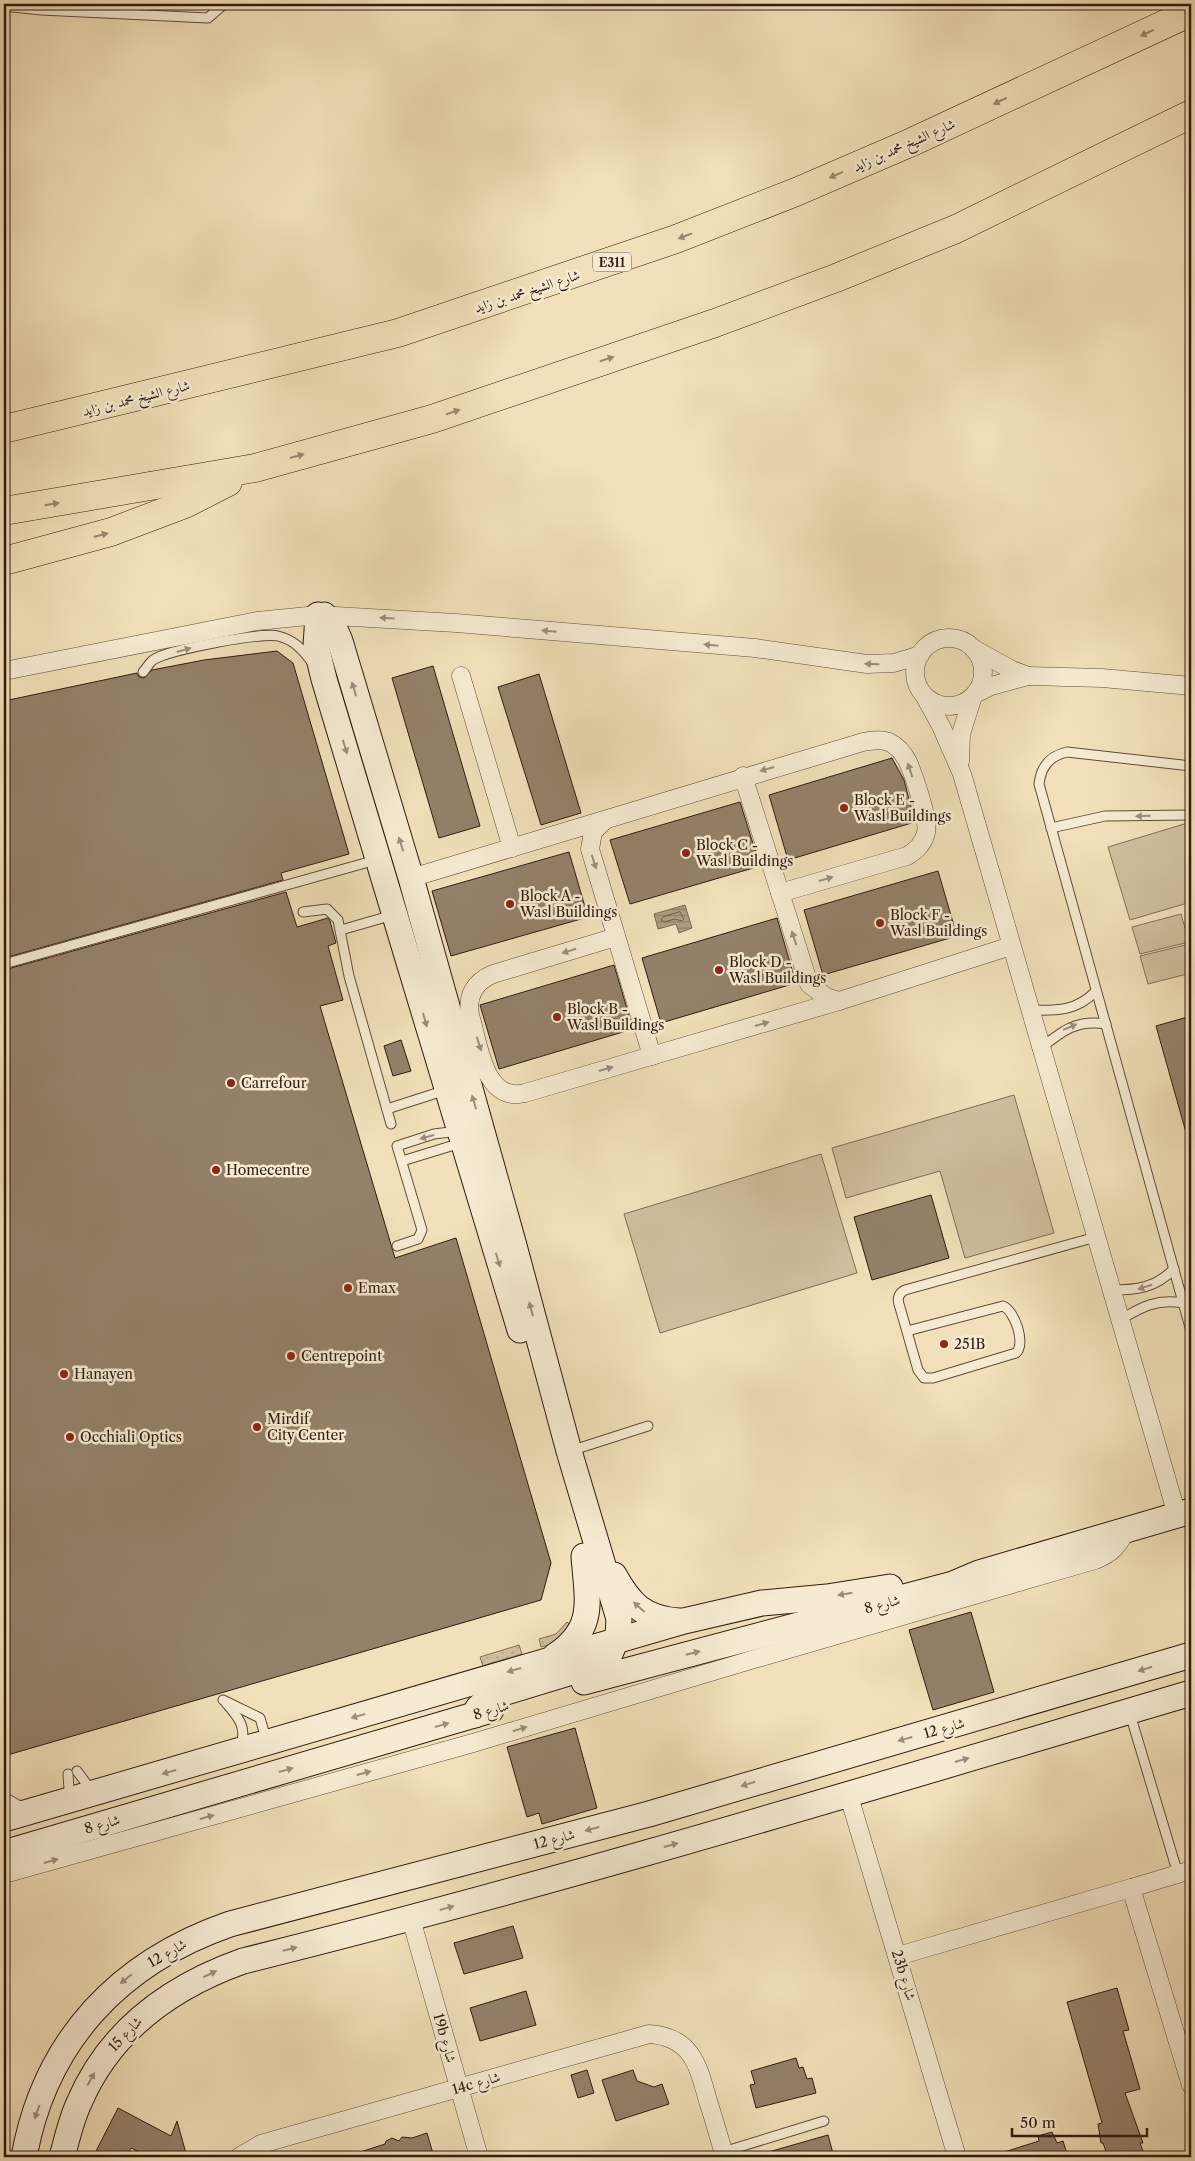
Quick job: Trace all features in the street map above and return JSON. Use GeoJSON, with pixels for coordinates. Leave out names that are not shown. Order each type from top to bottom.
{"type":"FeatureCollection","features":[{"type":"Feature","properties":{"kind":"highway","name":"شارع الشيخ محمد بن زايد"},"geometry":{"type":"LineString","coordinates":[[12,424],[398,333],[676,239],[796,192],[903,146],[1191,12]]}},
{"type":"Feature","properties":{"kind":"highway"},"geometry":{"type":"LineString","coordinates":[[4,511],[255,468],[432,419],[715,323],[836,278],[956,229],[1191,114]]}},
{"type":"Feature","properties":{"kind":"highway"},"geometry":{"type":"LineString","coordinates":[[4,561],[111,532],[185,504],[255,468]]}},
{"type":"Feature","properties":{"kind":"street"},"geometry":{"type":"LineString","coordinates":[[4,671],[257,621],[321,615],[456,623],[755,648],[867,664],[894,663],[920,655]]}},
{"type":"Feature","properties":{"kind":"street"},"geometry":{"type":"LineString","coordinates":[[321,615],[316,646],[324,679],[396,914],[446,1090],[563,1452],[591,1550],[605,1623],[615,1642],[633,1661],[646,1665]]}},
{"type":"Feature","properties":{"kind":"street"},"geometry":{"type":"LineString","coordinates":[[321,615],[334,627],[340,641],[411,878],[513,1242],[563,1452]]}},
{"type":"Feature","properties":{"kind":"street"},"geometry":{"type":"LineString","coordinates":[[1028,676],[1012,670],[958,639],[948,638],[930,644],[920,655],[915,668],[915,678],[945,734],[962,774],[1120,1320],[1184,1513]]}},
{"type":"Feature","properties":{"kind":"street"},"geometry":{"type":"LineString","coordinates":[[962,774],[961,734],[982,676],[979,657],[974,649]]}},
{"type":"Feature","properties":{"kind":"street"},"geometry":{"type":"LineString","coordinates":[[461,676],[512,848]]}},
{"type":"Feature","properties":{"kind":"street"},"geometry":{"type":"LineString","coordinates":[[924,695],[940,705],[959,705],[991,686],[1028,676],[1102,678],[1191,686]]}},
{"type":"Feature","properties":{"kind":"street"},"geometry":{"type":"LineString","coordinates":[[411,878],[605,820],[743,776],[876,740],[889,742],[904,756],[923,811],[927,830],[917,850],[907,856],[780,892]]}},
{"type":"Feature","properties":{"kind":"street"},"geometry":{"type":"LineString","coordinates":[[743,776],[809,984],[804,1001],[793,1015]]}},
{"type":"Feature","properties":{"kind":"street"},"geometry":{"type":"LineString","coordinates":[[605,820],[593,832],[590,849],[652,1056]]}},
{"type":"Feature","properties":{"kind":"street"},"geometry":{"type":"LineString","coordinates":[[379,860],[390,864],[397,874],[431,989],[448,1015]]}},
{"type":"Feature","properties":{"kind":"street"},"geometry":{"type":"LineString","coordinates":[[616,937],[483,979],[476,986],[469,1005],[489,1078],[500,1091],[509,1094],[525,1093],[793,1015],[1012,946]]}},
{"type":"Feature","properties":{"kind":"street"},"geometry":{"type":"LineString","coordinates":[[809,984],[826,996],[839,1001]]}},
{"type":"Feature","properties":{"kind":"street"},"geometry":{"type":"LineString","coordinates":[[461,1137],[466,1133],[476,1142],[496,1206],[513,1242]]}},
{"type":"Feature","properties":{"kind":"street","name":"شارع 8"},"geometry":{"type":"LineString","coordinates":[[4,1853],[646,1665],[953,1584],[979,1573],[1184,1513]]}},
{"type":"Feature","properties":{"kind":"street"},"geometry":{"type":"LineString","coordinates":[[4,1874],[473,1743],[741,1662],[1095,1560],[1111,1552],[1123,1538],[1126,1529]]}},
{"type":"Feature","properties":{"kind":"street"},"geometry":{"type":"LineString","coordinates":[[591,1550],[639,1610],[660,1619],[684,1621]]}},
{"type":"Feature","properties":{"kind":"street"},"geometry":{"type":"LineString","coordinates":[[548,1661],[578,1636],[585,1623],[591,1550]]}},
{"type":"Feature","properties":{"kind":"street","name":"شارع 8"},"geometry":{"type":"LineString","coordinates":[[4,1818],[64,1803],[684,1621],[762,1603],[845,1594],[959,1573],[979,1573]]}},
{"type":"Feature","properties":{"kind":"street"},"geometry":{"type":"LineString","coordinates":[[475,1715],[478,1708],[490,1697],[600,1663],[610,1654],[615,1642]]}},
{"type":"Feature","properties":{"kind":"street","name":"شارع 12"},"geometry":{"type":"LineString","coordinates":[[24,2157],[30,2128],[48,2080],[62,2054],[84,2023],[122,1983],[147,1963],[172,1947],[230,1924],[649,1814],[1191,1655]]}},
{"type":"Feature","properties":{"kind":"street"},"geometry":{"type":"LineString","coordinates":[[411,1919],[1191,1693]]}},
{"type":"Feature","properties":{"kind":"street"},"geometry":{"type":"LineString","coordinates":[[844,1794],[834,1788],[834,1783],[841,1775],[949,1743],[974,1730],[998,1713]]}},
{"type":"Feature","properties":{"kind":"street"},"geometry":{"type":"LineString","coordinates":[[196,1796],[214,1778],[261,1763],[267,1754],[268,1742]]}},
{"type":"Feature","properties":{"kind":"street","name":"23b شارع"},"geometry":{"type":"LineString","coordinates":[[844,1794],[898,1956],[958,2157]]}},
{"type":"Feature","properties":{"kind":"street"},"geometry":{"type":"LineString","coordinates":[[556,1876],[580,1856],[646,1834],[651,1824],[649,1814]]}},
{"type":"Feature","properties":{"kind":"street"},"geometry":{"type":"LineString","coordinates":[[898,1956],[1184,1872]]}},
{"type":"Feature","properties":{"kind":"street"},"geometry":{"type":"LineString","coordinates":[[1131,1888],[1191,2085]]}},
{"type":"Feature","properties":{"kind":"street","name":"شارع 15"},"geometry":{"type":"LineString","coordinates":[[62,2157],[78,2104],[88,2082],[115,2042],[136,2020],[175,1991],[243,1961],[411,1919]]}},
{"type":"Feature","properties":{"kind":"street","name":"19b شارع"},"geometry":{"type":"LineString","coordinates":[[411,1919],[479,2157]]}},
{"type":"Feature","properties":{"kind":"street","name":"14c شارع"},"geometry":{"type":"LineString","coordinates":[[239,2157],[261,2144],[649,2034],[672,2038],[681,2044],[696,2062],[724,2155]]}},
{"type":"Feature","properties":{"kind":"lane"},"geometry":{"type":"LineString","coordinates":[[4,6],[41,10],[208,18],[224,4]]}},
{"type":"Feature","properties":{"kind":"lane"},"geometry":{"type":"LineString","coordinates":[[143,672],[153,660],[189,648],[250,637],[278,636],[300,646],[324,679]]}},
{"type":"Feature","properties":{"kind":"lane"},"geometry":{"type":"LineString","coordinates":[[1191,766],[1075,752],[1059,754],[1047,762],[1040,776],[1039,784],[1191,1332]]}},
{"type":"Feature","properties":{"kind":"lane"},"geometry":{"type":"LineString","coordinates":[[1051,828],[1105,816],[1191,815]]}},
{"type":"Feature","properties":{"kind":"lane"},"geometry":{"type":"LineString","coordinates":[[4,964],[379,860]]}},
{"type":"Feature","properties":{"kind":"lane"},"geometry":{"type":"LineString","coordinates":[[303,912],[327,909],[336,916],[341,930],[349,976],[391,1124]]}},
{"type":"Feature","properties":{"kind":"lane"},"geometry":{"type":"LineString","coordinates":[[341,930],[396,914]]}},
{"type":"Feature","properties":{"kind":"lane"},"geometry":{"type":"LineString","coordinates":[[1030,1010],[1055,1011],[1074,1008],[1096,991]]}},
{"type":"Feature","properties":{"kind":"lane"},"geometry":{"type":"LineString","coordinates":[[1041,1048],[1068,1027],[1086,1022],[1106,1024]]}},
{"type":"Feature","properties":{"kind":"lane"},"geometry":{"type":"LineString","coordinates":[[387,1109],[446,1090]]}},
{"type":"Feature","properties":{"kind":"lane"},"geometry":{"type":"LineString","coordinates":[[397,1246],[415,1241],[422,1234],[397,1146],[434,1134],[461,1137]]}},
{"type":"Feature","properties":{"kind":"lane"},"geometry":{"type":"LineString","coordinates":[[402,1161],[461,1137]]}},
{"type":"Feature","properties":{"kind":"lane"},"geometry":{"type":"LineString","coordinates":[[907,1331],[1004,1306],[1012,1314],[1021,1345],[1019,1351],[1013,1354],[926,1379],[919,1372],[898,1301],[900,1294],[905,1290],[1096,1238]]}},
{"type":"Feature","properties":{"kind":"lane"},"geometry":{"type":"LineString","coordinates":[[1112,1290],[1143,1288],[1160,1281],[1174,1269]]}},
{"type":"Feature","properties":{"kind":"lane"},"geometry":{"type":"LineString","coordinates":[[1120,1320],[1147,1304],[1165,1301],[1183,1303]]}},
{"type":"Feature","properties":{"kind":"lane"},"geometry":{"type":"LineString","coordinates":[[563,1452],[648,1426]]}},
{"type":"Feature","properties":{"kind":"lane"},"geometry":{"type":"LineString","coordinates":[[239,1751],[243,1737],[242,1722],[224,1700],[260,1718],[268,1742]]}},
{"type":"Feature","properties":{"kind":"lane"},"geometry":{"type":"LineString","coordinates":[[1129,1711],[1184,1872]]}},
{"type":"Feature","properties":{"kind":"lane"},"geometry":{"type":"LineString","coordinates":[[64,1803],[73,1773],[95,1794]]}},
{"type":"Feature","properties":{"kind":"lane"},"geometry":{"type":"LineString","coordinates":[[4,1797],[29,1811]]}},
{"type":"Feature","properties":{"kind":"lane"},"geometry":{"type":"LineString","coordinates":[[724,2155],[824,2121]]}},
{"type":"Feature","properties":{"kind":"shaded area"},"geometry":{"type":"Polygon","coordinates":[[[1191,822],[1191,902],[1130,920],[1108,847],[1191,822]]]}},
{"type":"Feature","properties":{"kind":"shaded area"},"geometry":{"type":"Polygon","coordinates":[[[1181,914],[1189,942],[1140,954],[1132,927],[1181,914]]]}},
{"type":"Feature","properties":{"kind":"shaded area"},"geometry":{"type":"Polygon","coordinates":[[[1189,944],[1191,973],[1148,984],[1140,956],[1189,944]]]}},
{"type":"Feature","properties":{"kind":"shaded area"},"geometry":{"type":"Polygon","coordinates":[[[1014,1095],[1054,1233],[965,1258],[940,1171],[846,1198],[832,1148],[1014,1095]]]}},
{"type":"Feature","properties":{"kind":"shaded area"},"geometry":{"type":"Polygon","coordinates":[[[821,1154],[857,1273],[660,1333],[624,1214],[821,1154]]]}},
{"type":"Feature","properties":{"kind":"shaded area"},"geometry":{"type":"Polygon","coordinates":[[[567,1622],[573,1627],[552,1644],[541,1647],[539,1639],[556,1634],[567,1622]]]}},
{"type":"Feature","properties":{"kind":"shaded area"},"geometry":{"type":"Polygon","coordinates":[[[519,1645],[522,1654],[483,1666],[480,1657],[519,1645]]]}},
{"type":"Feature","properties":{"kind":"water"},"geometry":{"type":"Polygon","coordinates":[[[685,905],[692,928],[679,933],[676,924],[658,929],[654,914],[685,905]]]}},
{"type":"Feature","properties":{"kind":"building"},"geometry":{"type":"Polygon","coordinates":[[[277,651],[293,663],[349,854],[281,873],[283,880],[4,958],[4,701],[137,673],[139,677],[144,678],[152,670],[204,660],[277,651]]]}},
{"type":"Feature","properties":{"kind":"building"},"geometry":{"type":"Polygon","coordinates":[[[433,666],[480,826],[439,838],[392,678],[433,666]]]}},
{"type":"Feature","properties":{"kind":"building"},"geometry":{"type":"Polygon","coordinates":[[[539,674],[581,813],[541,825],[498,687],[539,674]]]}},
{"type":"Feature","properties":{"kind":"building","name":"Block E - Wasl Buildings"},"geometry":{"type":"Polygon","coordinates":[[[892,758],[904,780],[915,822],[788,860],[769,795],[892,758]]]}},
{"type":"Feature","properties":{"kind":"building","name":"Block C - Wasl Buildings"},"geometry":{"type":"Polygon","coordinates":[[[740,802],[760,866],[630,904],[610,840],[740,802]]]}},
{"type":"Feature","properties":{"kind":"building","name":"Block A - Wasl Buildings"},"geometry":{"type":"Polygon","coordinates":[[[569,852],[588,917],[451,956],[432,891],[569,852]]]}},
{"type":"Feature","properties":{"kind":"building","name":"Block F - Wasl Buildings"},"geometry":{"type":"Polygon","coordinates":[[[938,871],[957,936],[823,975],[804,910],[938,871]]]}},
{"type":"Feature","properties":{"kind":"building","name":"Mirdif City Center"},"geometry":{"type":"Polygon","coordinates":[[[286,892],[297,927],[328,918],[330,921],[336,943],[328,946],[343,1000],[320,1006],[395,1258],[456,1238],[551,1563],[541,1600],[4,1756],[4,970],[286,892]]]}},
{"type":"Feature","properties":{"kind":"building","name":"Block D - Wasl Buildings"},"geometry":{"type":"Polygon","coordinates":[[[777,918],[796,983],[661,1023],[642,958],[777,918]]]}},
{"type":"Feature","properties":{"kind":"building","name":"Block B - Wasl Buildings"},"geometry":{"type":"Polygon","coordinates":[[[614,965],[633,1029],[499,1069],[480,1005],[614,965]]]}},
{"type":"Feature","properties":{"kind":"building"},"geometry":{"type":"Polygon","coordinates":[[[1191,1016],[1191,1135],[1187,1136],[1156,1026],[1191,1016]]]}},
{"type":"Feature","properties":{"kind":"building"},"geometry":{"type":"Polygon","coordinates":[[[401,1040],[411,1071],[393,1076],[384,1046],[401,1040]]]}},
{"type":"Feature","properties":{"kind":"building"},"geometry":{"type":"Polygon","coordinates":[[[931,1195],[949,1258],[872,1280],[854,1217],[931,1195]]]}},
{"type":"Feature","properties":{"kind":"building"},"geometry":{"type":"Polygon","coordinates":[[[971,1612],[994,1692],[933,1710],[909,1630],[971,1612]]]}},
{"type":"Feature","properties":{"kind":"building"},"geometry":{"type":"Polygon","coordinates":[[[575,1728],[597,1808],[542,1824],[539,1813],[527,1817],[507,1747],[575,1728]]]}},
{"type":"Feature","properties":{"kind":"building"},"geometry":{"type":"Polygon","coordinates":[[[513,1926],[523,1958],[464,1974],[454,1943],[513,1926]]]}},
{"type":"Feature","properties":{"kind":"building"},"geometry":{"type":"Polygon","coordinates":[[[1117,1988],[1129,2030],[1123,2031],[1140,2089],[1125,2093],[1143,2143],[1140,2143],[1144,2154],[1135,2157],[1112,2157],[1111,2154],[1107,2154],[1103,2143],[1101,2143],[1098,2124],[1102,2123],[1067,2002],[1117,1988]]]}},
{"type":"Feature","properties":{"kind":"building"},"geometry":{"type":"Polygon","coordinates":[[[526,1991],[536,2025],[480,2041],[470,2008],[526,1991]]]}},
{"type":"Feature","properties":{"kind":"building"},"geometry":{"type":"Polygon","coordinates":[[[796,2058],[799,2068],[803,2067],[807,2079],[812,2078],[816,2093],[756,2108],[750,2085],[755,2084],[751,2071],[796,2058]]]}},
{"type":"Feature","properties":{"kind":"building"},"geometry":{"type":"Polygon","coordinates":[[[587,2070],[594,2093],[578,2098],[571,2075],[587,2070]]]}},
{"type":"Feature","properties":{"kind":"building"},"geometry":{"type":"Polygon","coordinates":[[[633,2070],[637,2081],[654,2087],[662,2084],[669,2104],[616,2121],[602,2080],[633,2070]]]}},
{"type":"Feature","properties":{"kind":"building"},"geometry":{"type":"Polygon","coordinates":[[[118,2108],[171,2136],[177,2121],[187,2157],[150,2157],[131,2148],[126,2157],[93,2157],[118,2108]]]}},
{"type":"Feature","properties":{"kind":"building"},"geometry":{"type":"Polygon","coordinates":[[[1052,2132],[1057,2143],[1063,2141],[1068,2157],[999,2157],[998,2154],[1039,2141],[1038,2136],[1052,2132]]]}},
{"type":"Feature","properties":{"kind":"building"},"geometry":{"type":"Polygon","coordinates":[[[427,2133],[434,2157],[354,2157],[354,2154],[385,2144],[386,2141],[392,2138],[399,2141],[402,2137],[412,2138],[427,2133]]]}},
{"type":"Feature","properties":{"kind":"building"},"geometry":{"type":"Polygon","coordinates":[[[828,2135],[834,2157],[765,2157],[765,2153],[828,2135]]]}},
{"type":"Feature","properties":{"kind":"place","name":"Block E - Wasl Buildings"},"geometry":{"type":"Point","coordinates":[844,808]}},
{"type":"Feature","properties":{"kind":"place","name":"Block C - Wasl Buildings"},"geometry":{"type":"Point","coordinates":[686,853]}},
{"type":"Feature","properties":{"kind":"place","name":"Block A - Wasl Buildings"},"geometry":{"type":"Point","coordinates":[510,904]}},
{"type":"Feature","properties":{"kind":"place","name":"Block F - Wasl Buildings"},"geometry":{"type":"Point","coordinates":[880,923]}},
{"type":"Feature","properties":{"kind":"place","name":"Block D - Wasl Buildings"},"geometry":{"type":"Point","coordinates":[719,970]}},
{"type":"Feature","properties":{"kind":"place","name":"Block B - Wasl Buildings"},"geometry":{"type":"Point","coordinates":[557,1017]}},
{"type":"Feature","properties":{"kind":"place","name":"Carrefour"},"geometry":{"type":"Point","coordinates":[231,1083]}},
{"type":"Feature","properties":{"kind":"place","name":"Homecentre"},"geometry":{"type":"Point","coordinates":[216,1170]}},
{"type":"Feature","properties":{"kind":"place","name":"Emax"},"geometry":{"type":"Point","coordinates":[348,1288]}},
{"type":"Feature","properties":{"kind":"place","name":"251B"},"geometry":{"type":"Point","coordinates":[944,1344]}},
{"type":"Feature","properties":{"kind":"place","name":"Centrepoint"},"geometry":{"type":"Point","coordinates":[291,1356]}},
{"type":"Feature","properties":{"kind":"place","name":"Hanayen"},"geometry":{"type":"Point","coordinates":[64,1374]}},
{"type":"Feature","properties":{"kind":"place","name":"Mirdif City Center"},"geometry":{"type":"Point","coordinates":[257,1427]}},
{"type":"Feature","properties":{"kind":"place","name":"Occhiali Optics"},"geometry":{"type":"Point","coordinates":[70,1437]}}]}
